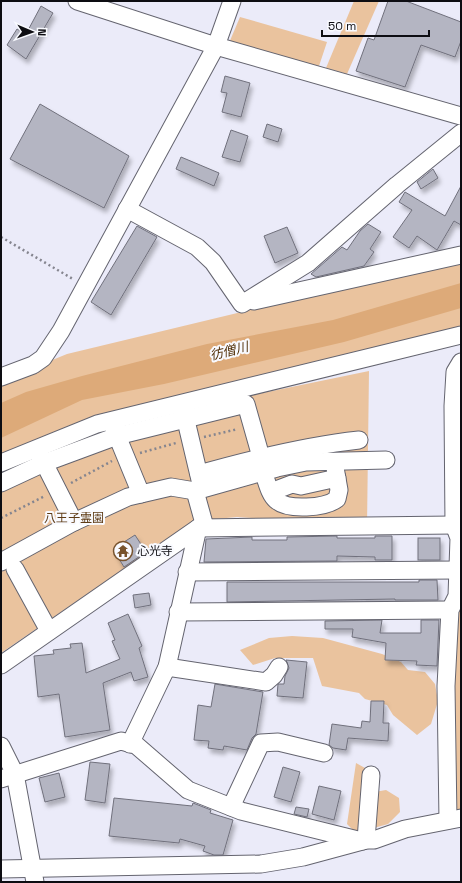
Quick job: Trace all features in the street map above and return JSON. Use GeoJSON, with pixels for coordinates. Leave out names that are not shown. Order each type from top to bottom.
{"type":"FeatureCollection","features":[{"type":"Feature","properties":{"kind":"street"},"geometry":{"type":"LineString","coordinates":[[77,1],[216,46],[461,116]]}},
{"type":"Feature","properties":{"kind":"street"},"geometry":{"type":"LineString","coordinates":[[1,377],[33,365],[42,358],[61,331],[216,46],[232,1]]}},
{"type":"Feature","properties":{"kind":"street"},"geometry":{"type":"LineString","coordinates":[[242,304],[308,263],[461,133]]}},
{"type":"Feature","properties":{"kind":"street"},"geometry":{"type":"LineString","coordinates":[[127,209],[197,248],[213,262],[242,304]]}},
{"type":"Feature","properties":{"kind":"street"},"geometry":{"type":"LineString","coordinates":[[242,304],[406,268],[461,254]]}},
{"type":"Feature","properties":{"kind":"street"},"geometry":{"type":"LineString","coordinates":[[114,428],[182,402],[461,335]]}},
{"type":"Feature","properties":{"kind":"street"},"geometry":{"type":"LineString","coordinates":[[1,869],[34,875],[261,864],[303,857],[364,841],[374,840],[405,829],[455,819],[446,686],[450,610],[457,596],[459,538],[454,525],[453,406],[455,372],[461,362]]}},
{"type":"Feature","properties":{"kind":"street"},"geometry":{"type":"LineString","coordinates":[[130,744],[167,667],[187,572],[201,528],[198,484],[182,402]]}},
{"type":"Feature","properties":{"kind":"street"},"geometry":{"type":"LineString","coordinates":[[1,483],[40,455],[97,424],[114,428],[186,419],[246,404],[262,464],[271,492],[277,501],[291,506],[314,507],[332,502],[337,499],[339,490],[335,470]]}},
{"type":"Feature","properties":{"kind":"street"},"geometry":{"type":"LineString","coordinates":[[114,428],[141,494]]}},
{"type":"Feature","properties":{"kind":"street"},"geometry":{"type":"LineString","coordinates":[[49,631],[8,565],[74,522],[128,497],[171,487],[198,484],[326,444],[359,440]]}},
{"type":"Feature","properties":{"kind":"street"},"geometry":{"type":"LineString","coordinates":[[1,463],[40,455]]}},
{"type":"Feature","properties":{"kind":"street"},"geometry":{"type":"LineString","coordinates":[[40,455],[74,522]]}},
{"type":"Feature","properties":{"kind":"street"},"geometry":{"type":"LineString","coordinates":[[271,492],[292,484],[301,486],[335,470],[386,460]]}},
{"type":"Feature","properties":{"kind":"street"},"geometry":{"type":"LineString","coordinates":[[262,464],[306,462],[335,470]]}},
{"type":"Feature","properties":{"kind":"street"},"geometry":{"type":"LineString","coordinates":[[1,664],[201,528],[454,525]]}},
{"type":"Feature","properties":{"kind":"street"},"geometry":{"type":"LineString","coordinates":[[187,572],[458,570]]}},
{"type":"Feature","properties":{"kind":"street"},"geometry":{"type":"LineString","coordinates":[[178,612],[450,610]]}},
{"type":"Feature","properties":{"kind":"street"},"geometry":{"type":"LineString","coordinates":[[167,667],[266,682],[274,675],[278,667]]}},
{"type":"Feature","properties":{"kind":"street"},"geometry":{"type":"LineString","coordinates":[[8,776],[121,741],[136,745],[188,790],[231,807],[310,830],[364,841]]}},
{"type":"Feature","properties":{"kind":"street"},"geometry":{"type":"LineString","coordinates":[[231,807],[261,743],[278,742],[324,753]]}},
{"type":"Feature","properties":{"kind":"street"},"geometry":{"type":"LineString","coordinates":[[1,746],[34,875]]}},
{"type":"Feature","properties":{"kind":"street"},"geometry":{"type":"LineString","coordinates":[[364,841],[371,775]]}},
{"type":"Feature","properties":{"kind":"path"},"geometry":{"type":"LineString","coordinates":[[1,238],[85,286]]}},
{"type":"Feature","properties":{"kind":"green space"},"geometry":{"type":"Polygon","coordinates":[[[354,1],[379,1],[347,74],[326,68],[354,1]]]}},
{"type":"Feature","properties":{"kind":"green space"},"geometry":{"type":"Polygon","coordinates":[[[240,17],[327,42],[319,66],[229,43],[240,17]]]}},
{"type":"Feature","properties":{"kind":"green space","name":"八王子霊園"},"geometry":{"type":"Polygon","coordinates":[[[461,259],[461,333],[122,422],[369,371],[367,526],[237,517],[194,521],[1,653],[1,473],[77,439],[1,466],[1,381],[67,354],[461,259]]]}},
{"type":"Feature","properties":{"kind":"green space"},"geometry":{"type":"Polygon","coordinates":[[[461,597],[461,818],[448,820],[450,610],[461,597]]]}},
{"type":"Feature","properties":{"kind":"green space"},"geometry":{"type":"Polygon","coordinates":[[[292,636],[323,638],[382,654],[401,662],[408,670],[425,672],[435,684],[438,701],[431,724],[417,735],[393,715],[387,705],[365,699],[359,693],[322,686],[313,658],[275,658],[253,665],[240,650],[269,638],[292,636]]]}},
{"type":"Feature","properties":{"kind":"green space"},"geometry":{"type":"Polygon","coordinates":[[[356,763],[365,768],[369,793],[386,790],[399,798],[400,812],[388,824],[356,833],[347,824],[356,763]]]}},
{"type":"Feature","properties":{"kind":"water","name":"彷僧川"},"geometry":{"type":"Polygon","coordinates":[[[461,283],[461,308],[344,342],[164,384],[82,400],[1,438],[1,403],[26,392],[207,344],[333,320],[461,283]]]}},
{"type":"Feature","properties":{"kind":"building"},"geometry":{"type":"Polygon","coordinates":[[[388,1],[406,1],[461,22],[461,41],[455,57],[421,45],[405,87],[356,71],[368,38],[374,40],[388,1]]]}},
{"type":"Feature","properties":{"kind":"building"},"geometry":{"type":"Polygon","coordinates":[[[41,6],[53,13],[26,59],[7,45],[17,29],[26,34],[41,6]]]}},
{"type":"Feature","properties":{"kind":"building"},"geometry":{"type":"Polygon","coordinates":[[[225,76],[250,83],[241,117],[222,112],[227,93],[221,92],[225,76]]]}},
{"type":"Feature","properties":{"kind":"building"},"geometry":{"type":"Polygon","coordinates":[[[40,104],[129,156],[104,208],[10,159],[40,104]]]}},
{"type":"Feature","properties":{"kind":"building"},"geometry":{"type":"Polygon","coordinates":[[[267,124],[282,129],[278,142],[263,137],[267,124]]]}},
{"type":"Feature","properties":{"kind":"building"},"geometry":{"type":"Polygon","coordinates":[[[231,130],[248,136],[240,162],[222,157],[231,130]]]}},
{"type":"Feature","properties":{"kind":"building"},"geometry":{"type":"Polygon","coordinates":[[[181,157],[219,173],[214,186],[176,169],[181,157]]]}},
{"type":"Feature","properties":{"kind":"building"},"geometry":{"type":"Polygon","coordinates":[[[433,169],[438,178],[421,189],[417,182],[433,169]]]}},
{"type":"Feature","properties":{"kind":"building"},"geometry":{"type":"Polygon","coordinates":[[[461,186],[461,225],[454,221],[437,250],[417,236],[409,248],[393,237],[412,210],[399,202],[405,192],[445,216],[461,186]]]}},
{"type":"Feature","properties":{"kind":"building"},"geometry":{"type":"Polygon","coordinates":[[[368,224],[381,232],[370,249],[374,252],[364,266],[316,277],[311,274],[342,247],[347,250],[360,231],[368,224]]]}},
{"type":"Feature","properties":{"kind":"building"},"geometry":{"type":"Polygon","coordinates":[[[137,226],[157,237],[111,315],[91,302],[137,226]]]}},
{"type":"Feature","properties":{"kind":"building"},"geometry":{"type":"Polygon","coordinates":[[[287,227],[298,253],[275,263],[264,236],[287,227]]]}},
{"type":"Feature","properties":{"kind":"building"},"geometry":{"type":"Polygon","coordinates":[[[135,535],[146,552],[124,567],[113,549],[135,535]]]}},
{"type":"Feature","properties":{"kind":"building"},"geometry":{"type":"Polygon","coordinates":[[[337,536],[337,538],[375,538],[375,536],[392,536],[392,560],[375,560],[375,557],[337,556],[337,561],[204,562],[206,539],[252,537],[252,540],[287,540],[287,537],[337,536]]]}},
{"type":"Feature","properties":{"kind":"building"},"geometry":{"type":"Polygon","coordinates":[[[418,538],[440,538],[440,560],[418,560],[418,538]]]}},
{"type":"Feature","properties":{"kind":"building"},"geometry":{"type":"Polygon","coordinates":[[[419,580],[437,580],[438,600],[395,599],[227,602],[227,582],[419,582],[419,580]]]}},
{"type":"Feature","properties":{"kind":"building"},"geometry":{"type":"Polygon","coordinates":[[[149,593],[151,605],[135,608],[133,595],[149,593]]]}},
{"type":"Feature","properties":{"kind":"building"},"geometry":{"type":"Polygon","coordinates":[[[128,614],[142,646],[139,648],[148,677],[134,681],[131,672],[103,683],[110,730],[65,737],[59,694],[38,697],[34,656],[54,654],[53,650],[71,648],[70,644],[82,643],[86,673],[120,659],[112,641],[115,640],[108,623],[128,614]]]}},
{"type":"Feature","properties":{"kind":"building"},"geometry":{"type":"Polygon","coordinates":[[[382,620],[380,633],[421,633],[421,620],[439,620],[437,666],[416,665],[417,661],[385,660],[386,643],[352,637],[353,629],[325,629],[325,621],[382,620]]]}},
{"type":"Feature","properties":{"kind":"building"},"geometry":{"type":"Polygon","coordinates":[[[286,660],[307,662],[303,698],[277,696],[278,684],[284,684],[285,676],[289,668],[286,660]]]}},
{"type":"Feature","properties":{"kind":"building"},"geometry":{"type":"Polygon","coordinates":[[[215,684],[263,692],[256,734],[252,738],[247,750],[224,746],[223,750],[208,748],[209,741],[194,740],[198,705],[211,707],[215,684]]]}},
{"type":"Feature","properties":{"kind":"building"},"geometry":{"type":"Polygon","coordinates":[[[371,701],[384,701],[383,723],[389,723],[388,741],[348,738],[346,750],[333,748],[329,745],[332,724],[361,728],[362,721],[370,722],[371,701]]]}},
{"type":"Feature","properties":{"kind":"building"},"geometry":{"type":"Polygon","coordinates":[[[90,762],[110,764],[105,803],[85,800],[90,762]]]}},
{"type":"Feature","properties":{"kind":"building"},"geometry":{"type":"Polygon","coordinates":[[[283,767],[300,772],[291,802],[274,797],[283,767]]]}},
{"type":"Feature","properties":{"kind":"building"},"geometry":{"type":"Polygon","coordinates":[[[59,773],[65,797],[45,802],[39,778],[59,773]]]}},
{"type":"Feature","properties":{"kind":"building"},"geometry":{"type":"Polygon","coordinates":[[[319,786],[341,791],[334,820],[312,814],[319,786]]]}},
{"type":"Feature","properties":{"kind":"building"},"geometry":{"type":"Polygon","coordinates":[[[114,798],[192,806],[193,803],[211,810],[210,813],[233,820],[223,855],[214,855],[203,851],[205,846],[180,839],[179,843],[109,836],[114,798]]]}},
{"type":"Feature","properties":{"kind":"building"},"geometry":{"type":"Polygon","coordinates":[[[296,807],[309,809],[307,817],[294,814],[296,807]]]}},
{"type":"Feature","properties":{"kind":"place","name":"心光寺"},"geometry":{"type":"Point","coordinates":[123,551]}}]}
